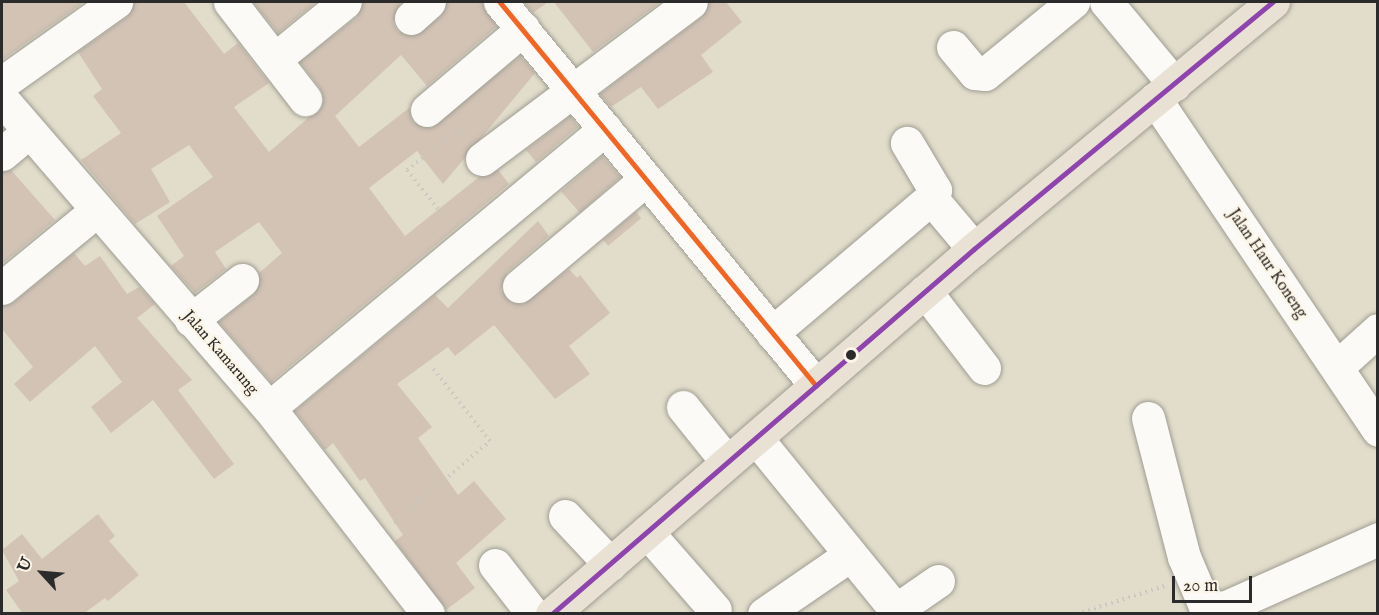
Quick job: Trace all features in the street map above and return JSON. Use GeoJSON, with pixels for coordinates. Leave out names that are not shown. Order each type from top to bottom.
{"type":"FeatureCollection","features":[{"type":"Feature","properties":{"kind":"main road"},"geometry":{"type":"LineString","coordinates":[[552,614],[974,249],[1273,2]]}},
{"type":"Feature","properties":{"kind":"street"},"geometry":{"type":"LineString","coordinates":[[2,83],[116,2]]}},
{"type":"Feature","properties":{"kind":"street"},"geometry":{"type":"LineString","coordinates":[[231,2],[305,99]]}},
{"type":"Feature","properties":{"kind":"street"},"geometry":{"type":"LineString","coordinates":[[275,59],[345,2]]}},
{"type":"Feature","properties":{"kind":"street"},"geometry":{"type":"LineString","coordinates":[[500,2],[816,386]]}},
{"type":"Feature","properties":{"kind":"street"},"geometry":{"type":"LineString","coordinates":[[482,159],[572,88],[691,2]]}},
{"type":"Feature","properties":{"kind":"street"},"geometry":{"type":"LineString","coordinates":[[953,46],[975,73],[985,74],[1073,2]]}},
{"type":"Feature","properties":{"kind":"street","name":"Jalan Haur Koneng"},"geometry":{"type":"LineString","coordinates":[[1106,2],[1377,430]]}},
{"type":"Feature","properties":{"kind":"street"},"geometry":{"type":"LineString","coordinates":[[427,110],[523,29]]}},
{"type":"Feature","properties":{"kind":"street","name":"Jalan Kamarung"},"geometry":{"type":"LineString","coordinates":[[2,99],[268,408],[428,614]]}},
{"type":"Feature","properties":{"kind":"street"},"geometry":{"type":"LineString","coordinates":[[268,408],[604,129]]}},
{"type":"Feature","properties":{"kind":"street"},"geometry":{"type":"LineString","coordinates":[[2,154],[29,131]]}},
{"type":"Feature","properties":{"kind":"street"},"geometry":{"type":"LineString","coordinates":[[772,333],[931,198],[935,190],[907,143]]}},
{"type":"Feature","properties":{"kind":"street"},"geometry":{"type":"LineString","coordinates":[[519,286],[646,179]]}},
{"type":"Feature","properties":{"kind":"street"},"geometry":{"type":"LineString","coordinates":[[931,198],[974,249]]}},
{"type":"Feature","properties":{"kind":"street"},"geometry":{"type":"LineString","coordinates":[[2,288],[97,210]]}},
{"type":"Feature","properties":{"kind":"street"},"geometry":{"type":"LineString","coordinates":[[191,320],[242,280]]}},
{"type":"Feature","properties":{"kind":"street"},"geometry":{"type":"LineString","coordinates":[[925,291],[984,368]]}},
{"type":"Feature","properties":{"kind":"street"},"geometry":{"type":"LineString","coordinates":[[1337,367],[1377,330]]}},
{"type":"Feature","properties":{"kind":"street"},"geometry":{"type":"LineString","coordinates":[[683,407],[728,462]]}},
{"type":"Feature","properties":{"kind":"street"},"geometry":{"type":"LineString","coordinates":[[1148,418],[1193,577],[1205,606],[1224,608],[1377,539]]}},
{"type":"Feature","properties":{"kind":"street"},"geometry":{"type":"LineString","coordinates":[[756,438],[898,612],[938,581]]}},
{"type":"Feature","properties":{"kind":"street"},"geometry":{"type":"LineString","coordinates":[[565,516],[609,564]]}},
{"type":"Feature","properties":{"kind":"street"},"geometry":{"type":"LineString","coordinates":[[647,532],[715,610]]}},
{"type":"Feature","properties":{"kind":"street"},"geometry":{"type":"LineString","coordinates":[[764,614],[850,555]]}},
{"type":"Feature","properties":{"kind":"street"},"geometry":{"type":"LineString","coordinates":[[495,565],[534,614]]}},
{"type":"Feature","properties":{"kind":"path"},"geometry":{"type":"LineString","coordinates":[[467,245],[407,171],[458,130],[482,159]]}},
{"type":"Feature","properties":{"kind":"path"},"geometry":{"type":"LineString","coordinates":[[373,541],[490,441],[431,366]]}},
{"type":"Feature","properties":{"kind":"path"},"geometry":{"type":"LineString","coordinates":[[1077,614],[1193,577]]}},
{"type":"Feature","properties":{"kind":"building"},"geometry":{"type":"Polygon","coordinates":[[[2,2],[84,2],[2,60],[2,2]]]}},
{"type":"Feature","properties":{"kind":"building"},"geometry":{"type":"Polygon","coordinates":[[[135,2],[184,2],[224,54],[238,43],[269,83],[234,107],[269,152],[322,106],[320,88],[300,62],[357,17],[363,2],[401,2],[393,22],[397,31],[414,36],[441,16],[447,2],[482,2],[496,27],[427,86],[401,55],[335,116],[359,147],[409,108],[413,122],[431,128],[520,56],[535,73],[443,184],[417,151],[369,188],[405,236],[479,177],[498,170],[509,184],[271,382],[219,322],[254,294],[259,273],[282,253],[259,222],[215,252],[226,269],[195,293],[171,266],[184,256],[157,216],[213,177],[189,145],[151,169],[170,202],[135,224],[81,160],[121,133],[93,96],[102,89],[78,52],[127,17],[135,2]]]}},
{"type":"Feature","properties":{"kind":"building"},"geometry":{"type":"Polygon","coordinates":[[[253,2],[316,2],[278,33],[253,2]]]}},
{"type":"Feature","properties":{"kind":"building"},"geometry":{"type":"Polygon","coordinates":[[[524,2],[548,2],[533,13],[524,2]]]}},
{"type":"Feature","properties":{"kind":"building"},"geometry":{"type":"Polygon","coordinates":[[[554,2],[660,2],[593,52],[554,2]]]}},
{"type":"Feature","properties":{"kind":"building"},"geometry":{"type":"Polygon","coordinates":[[[709,2],[726,2],[742,22],[701,55],[713,72],[658,109],[641,87],[611,107],[600,94],[702,17],[709,2]]]}},
{"type":"Feature","properties":{"kind":"building"},"geometry":{"type":"Polygon","coordinates":[[[570,116],[578,127],[536,162],[526,150],[570,116]]]}},
{"type":"Feature","properties":{"kind":"building"},"geometry":{"type":"Polygon","coordinates":[[[602,156],[620,177],[580,213],[561,191],[602,156]]]}},
{"type":"Feature","properties":{"kind":"building"},"geometry":{"type":"Polygon","coordinates":[[[11,170],[55,220],[2,264],[2,172],[11,170]]]}},
{"type":"Feature","properties":{"kind":"building"},"geometry":{"type":"Polygon","coordinates":[[[636,212],[641,218],[608,246],[603,240],[636,212]]]}},
{"type":"Feature","properties":{"kind":"building"},"geometry":{"type":"Polygon","coordinates":[[[538,221],[549,236],[507,272],[501,290],[512,303],[523,304],[569,269],[577,278],[580,275],[610,313],[569,346],[590,374],[555,399],[494,325],[455,356],[448,347],[397,384],[432,427],[418,438],[458,495],[474,481],[506,519],[456,563],[475,588],[446,610],[395,541],[403,535],[365,478],[360,481],[333,443],[325,450],[295,411],[435,295],[448,308],[538,221]]]}},
{"type":"Feature","properties":{"kind":"building"},"geometry":{"type":"Polygon","coordinates":[[[74,253],[85,266],[100,256],[127,294],[139,287],[155,304],[137,318],[192,380],[178,390],[234,464],[214,479],[153,400],[111,433],[91,407],[122,382],[95,346],[30,402],[14,384],[33,367],[2,329],[2,306],[14,302],[74,253]]]}},
{"type":"Feature","properties":{"kind":"building"},"geometry":{"type":"Polygon","coordinates":[[[98,514],[115,536],[109,541],[139,575],[108,601],[105,598],[83,614],[23,614],[6,590],[19,581],[2,550],[22,534],[42,559],[98,514]]]}},
{"type":"Feature","properties":{"kind":"transit line"},"geometry":{"type":"LineString","coordinates":[[500,2],[816,386]]}},
{"type":"Feature","properties":{"kind":"transit line"},"geometry":{"type":"LineString","coordinates":[[552,614],[974,249],[1273,2]]}}]}
